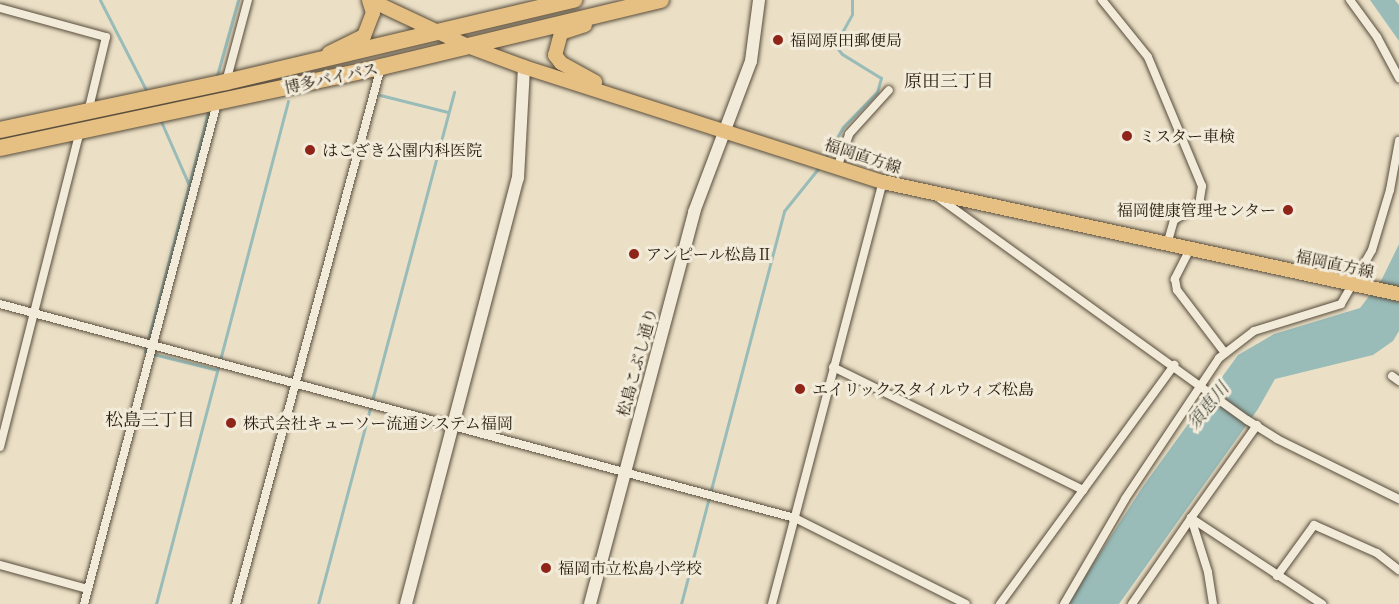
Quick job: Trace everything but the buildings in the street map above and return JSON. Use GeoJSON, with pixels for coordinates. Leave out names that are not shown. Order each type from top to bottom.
{"type":"FeatureCollection","features":[{"type":"Feature","properties":{"kind":"highway","name":"博多バイパス"},"geometry":{"type":"LineString","coordinates":[[0,130],[226,82],[574,0]]}},
{"type":"Feature","properties":{"kind":"highway","name":"博多バイパス"},"geometry":{"type":"LineString","coordinates":[[0,148],[381,68],[661,0]]}},
{"type":"Feature","properties":{"kind":"main road","name":"福岡直方線"},"geometry":{"type":"LineString","coordinates":[[369,0],[470,47],[524,67],[838,165],[882,182],[1399,294]]}},
{"type":"Feature","properties":{"kind":"main road"},"geometry":{"type":"LineString","coordinates":[[311,62],[364,36],[373,14],[369,0]]}},
{"type":"Feature","properties":{"kind":"main road"},"geometry":{"type":"LineString","coordinates":[[616,94],[561,63],[555,55],[556,41],[561,33],[670,0]]}},
{"type":"Feature","properties":{"kind":"street"},"geometry":{"type":"LineString","coordinates":[[226,82],[248,0]]}},
{"type":"Feature","properties":{"kind":"street","name":"松島こぶし通り"},"geometry":{"type":"LineString","coordinates":[[590,604],[694,212],[751,61],[759,0]]}},
{"type":"Feature","properties":{"kind":"street"},"geometry":{"type":"LineString","coordinates":[[1102,0],[1148,57],[1202,186],[1199,204],[1174,220],[1167,243]]}},
{"type":"Feature","properties":{"kind":"street"},"geometry":{"type":"LineString","coordinates":[[1350,0],[1377,37],[1399,78]]}},
{"type":"Feature","properties":{"kind":"street"},"geometry":{"type":"LineString","coordinates":[[0,8],[106,37],[87,113]]}},
{"type":"Feature","properties":{"kind":"street"},"geometry":{"type":"LineString","coordinates":[[406,604],[518,178],[524,67]]}},
{"type":"Feature","properties":{"kind":"street"},"geometry":{"type":"LineString","coordinates":[[236,604],[381,68]]}},
{"type":"Feature","properties":{"kind":"street"},"geometry":{"type":"LineString","coordinates":[[838,165],[849,135],[889,90]]}},
{"type":"Feature","properties":{"kind":"street"},"geometry":{"type":"LineString","coordinates":[[84,604],[217,103]]}},
{"type":"Feature","properties":{"kind":"street"},"geometry":{"type":"LineString","coordinates":[[0,447],[80,131]]}},
{"type":"Feature","properties":{"kind":"street"},"geometry":{"type":"LineString","coordinates":[[1064,604],[1198,384],[1225,353],[1254,331],[1341,304],[1358,286],[1372,250],[1399,141]]}},
{"type":"Feature","properties":{"kind":"street"},"geometry":{"type":"LineString","coordinates":[[772,604],[882,182]]}},
{"type":"Feature","properties":{"kind":"street"},"geometry":{"type":"LineString","coordinates":[[931,192],[1174,365],[1247,420],[1277,439],[1399,499]]}},
{"type":"Feature","properties":{"kind":"street"},"geometry":{"type":"LineString","coordinates":[[1190,249],[1175,279],[1177,290],[1225,353]]}},
{"type":"Feature","properties":{"kind":"street"},"geometry":{"type":"LineString","coordinates":[[0,304],[795,518],[966,604]]}},
{"type":"Feature","properties":{"kind":"street"},"geometry":{"type":"LineString","coordinates":[[1000,604],[1174,365]]}},
{"type":"Feature","properties":{"kind":"street"},"geometry":{"type":"LineString","coordinates":[[833,367],[1083,490]]}},
{"type":"Feature","properties":{"kind":"street"},"geometry":{"type":"LineString","coordinates":[[1132,604],[1257,425]]}},
{"type":"Feature","properties":{"kind":"street"},"geometry":{"type":"LineString","coordinates":[[1191,518],[1322,604]]}},
{"type":"Feature","properties":{"kind":"street"},"geometry":{"type":"LineString","coordinates":[[1191,518],[1209,572],[1213,604]]}},
{"type":"Feature","properties":{"kind":"street"},"geometry":{"type":"LineString","coordinates":[[1277,576],[1314,525],[1377,553],[1399,570]]}},
{"type":"Feature","properties":{"kind":"street"},"geometry":{"type":"LineString","coordinates":[[0,565],[88,589]]}},
{"type":"Feature","properties":{"kind":"water"},"geometry":{"type":"Polygon","coordinates":[[[1370,0],[1395,0],[1399,5],[1399,41],[1370,0]]]}},
{"type":"Feature","properties":{"kind":"water","name":"須恵川"},"geometry":{"type":"Polygon","coordinates":[[[1399,244],[1399,331],[1393,341],[1373,355],[1275,379],[1258,409],[1119,604],[1067,604],[1144,485],[1238,355],[1274,334],[1360,308],[1382,279],[1399,244]]]}},
{"type":"Feature","properties":{"kind":"waterway"},"geometry":{"type":"LineString","coordinates":[[100,0],[147,92]]}},
{"type":"Feature","properties":{"kind":"waterway"},"geometry":{"type":"LineString","coordinates":[[216,79],[238,0]]}},
{"type":"Feature","properties":{"kind":"waterway"},"geometry":{"type":"LineString","coordinates":[[824,160],[843,127],[877,92],[881,78],[842,54],[835,45],[852,14],[852,0]]}},
{"type":"Feature","properties":{"kind":"waterway"},"geometry":{"type":"LineString","coordinates":[[318,604],[454,92]]}},
{"type":"Feature","properties":{"kind":"waterway"},"geometry":{"type":"LineString","coordinates":[[380,95],[448,112]]}},
{"type":"Feature","properties":{"kind":"waterway"},"geometry":{"type":"LineString","coordinates":[[156,604],[288,101]]}},
{"type":"Feature","properties":{"kind":"waterway"},"geometry":{"type":"LineString","coordinates":[[209,109],[145,352],[217,370]]}},
{"type":"Feature","properties":{"kind":"waterway"},"geometry":{"type":"LineString","coordinates":[[160,119],[189,185]]}},
{"type":"Feature","properties":{"kind":"waterway"},"geometry":{"type":"LineString","coordinates":[[681,604],[784,211],[821,165]]}},
{"type":"Feature","properties":{"kind":"place","name":"福岡原田郵便局"},"geometry":{"type":"Point","coordinates":[778,40]}},
{"type":"Feature","properties":{"kind":"place","name":"ミスター車検"},"geometry":{"type":"Point","coordinates":[1127,136]}},
{"type":"Feature","properties":{"kind":"place","name":"はこざき公園内科医院"},"geometry":{"type":"Point","coordinates":[310,150]}},
{"type":"Feature","properties":{"kind":"place","name":"福岡健康管理センター"},"geometry":{"type":"Point","coordinates":[1288,210]}},
{"type":"Feature","properties":{"kind":"place","name":"アンピール松島Ⅱ"},"geometry":{"type":"Point","coordinates":[634,254]}},
{"type":"Feature","properties":{"kind":"place","name":"エイリックスタイルウィズ松島"},"geometry":{"type":"Point","coordinates":[800,389]}},
{"type":"Feature","properties":{"kind":"place","name":"株式会社キューソー流通システム福岡"},"geometry":{"type":"Point","coordinates":[231,423]}},
{"type":"Feature","properties":{"kind":"place","name":"福岡市立松島小学校"},"geometry":{"type":"Point","coordinates":[546,568]}},
{"type":"Feature","properties":{"kind":"district","name":"原田三丁目"},"geometry":{"type":"Point","coordinates":[949,81]}},
{"type":"Feature","properties":{"kind":"district","name":"松島三丁目"},"geometry":{"type":"Point","coordinates":[150,420]}}]}
